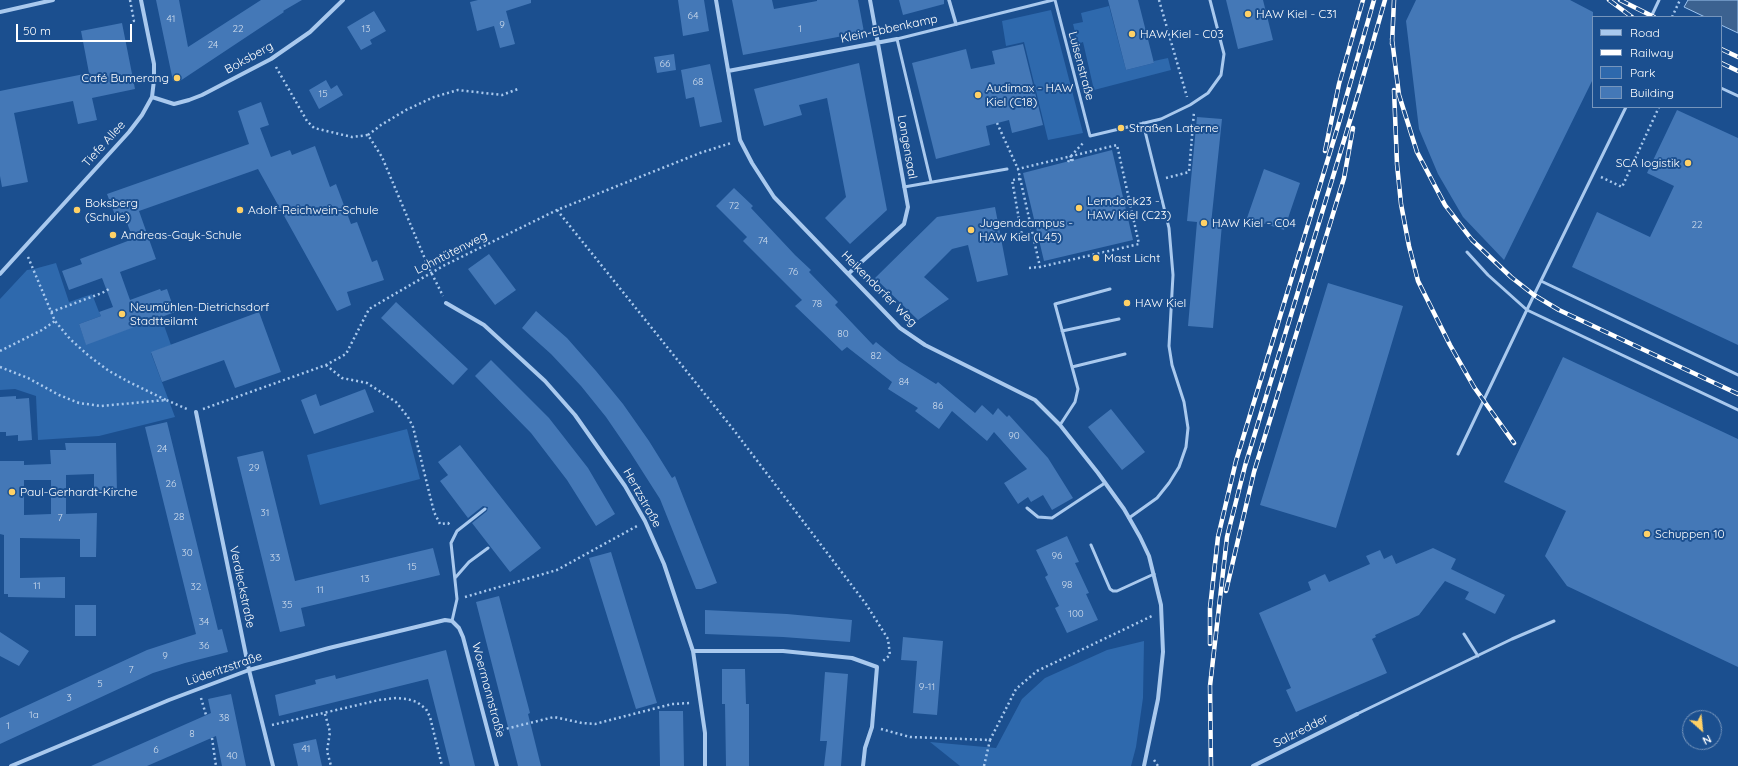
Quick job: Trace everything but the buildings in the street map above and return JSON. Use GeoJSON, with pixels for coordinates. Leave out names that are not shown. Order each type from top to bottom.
{"type":"FeatureCollection","features":[{"type":"Feature","properties":{"kind":"street"},"geometry":{"type":"LineString","coordinates":[[0,12],[53,0]]}},
{"type":"Feature","properties":{"kind":"street","name":"Tiefe Allee"},"geometry":{"type":"LineString","coordinates":[[0,274],[129,132],[142,114],[152,96],[154,64],[141,0]]}},
{"type":"Feature","properties":{"kind":"street","name":"Boksberg"},"geometry":{"type":"LineString","coordinates":[[152,96],[174,104],[189,100],[271,59],[310,32],[343,0]]}},
{"type":"Feature","properties":{"kind":"street","name":"Heikendorfer Weg"},"geometry":{"type":"LineString","coordinates":[[716,0],[740,140],[752,163],[774,197],[900,328],[925,345],[1035,400],[1060,425],[1129,518],[1149,556],[1162,612],[1163,652],[1158,699],[1144,766]]}},
{"type":"Feature","properties":{"kind":"street","name":"Langensaal"},"geometry":{"type":"LineString","coordinates":[[848,274],[904,224],[908,207],[870,0]]}},
{"type":"Feature","properties":{"kind":"street"},"geometry":{"type":"LineString","coordinates":[[949,0],[956,24]]}},
{"type":"Feature","properties":{"kind":"street","name":"Klein-Ebbenkamp"},"geometry":{"type":"LineString","coordinates":[[728,71],[897,39]]}},
{"type":"Feature","properties":{"kind":"street","name":"Hertzstraße"},"geometry":{"type":"LineString","coordinates":[[446,303],[484,325],[545,382],[575,415],[603,452],[645,521],[664,564],[693,651],[705,733],[705,766]]}},
{"type":"Feature","properties":{"kind":"street","name":"Verdieckstraße"},"geometry":{"type":"LineString","coordinates":[[196,412],[249,670],[273,766]]}},
{"type":"Feature","properties":{"kind":"street","name":"Lüderitzstraße"},"geometry":{"type":"LineString","coordinates":[[11,766],[198,688],[249,670],[329,648],[438,621],[452,621]]}},
{"type":"Feature","properties":{"kind":"street","name":"Woermannstraße"},"geometry":{"type":"LineString","coordinates":[[452,621],[459,628],[463,637],[497,766]]}},
{"type":"Feature","properties":{"kind":"street"},"geometry":{"type":"LineString","coordinates":[[693,651],[783,651],[852,658],[877,667],[872,727],[865,748],[863,766]]}},
{"type":"Feature","properties":{"kind":"street","name":"Salzredder"},"geometry":{"type":"LineString","coordinates":[[1253,766],[1357,714]]}},
{"type":"Feature","properties":{"kind":"lane","name":"Klein-Ebbenkamp"},"geometry":{"type":"LineString","coordinates":[[897,39],[1054,0]]}},
{"type":"Feature","properties":{"kind":"lane","name":"Luisenstraße"},"geometry":{"type":"LineString","coordinates":[[1054,0],[1090,136]]}},
{"type":"Feature","properties":{"kind":"lane"},"geometry":{"type":"LineString","coordinates":[[1090,136],[1161,119],[1190,105],[1208,93],[1221,75],[1224,54],[1210,0]]}},
{"type":"Feature","properties":{"kind":"lane"},"geometry":{"type":"LineString","coordinates":[[1652,16],[1660,0]]}},
{"type":"Feature","properties":{"kind":"lane"},"geometry":{"type":"LineString","coordinates":[[897,39],[931,182]]}},
{"type":"Feature","properties":{"kind":"lane"},"geometry":{"type":"LineString","coordinates":[[1722,88],[1738,96]]}},
{"type":"Feature","properties":{"kind":"lane"},"geometry":{"type":"LineString","coordinates":[[1458,454],[1626,108]]}},
{"type":"Feature","properties":{"kind":"lane"},"geometry":{"type":"LineString","coordinates":[[1129,518],[1157,498],[1169,483],[1178,467],[1186,447],[1188,428],[1184,402],[1172,365],[1169,346],[1173,275],[1169,228],[1143,123]]}},
{"type":"Feature","properties":{"kind":"lane"},"geometry":{"type":"LineString","coordinates":[[904,187],[1008,169]]}},
{"type":"Feature","properties":{"kind":"lane"},"geometry":{"type":"LineString","coordinates":[[1467,252],[1488,275],[1527,310],[1738,410]]}},
{"type":"Feature","properties":{"kind":"lane"},"geometry":{"type":"LineString","coordinates":[[1541,281],[1738,375]]}},
{"type":"Feature","properties":{"kind":"lane"},"geometry":{"type":"LineString","coordinates":[[1060,425],[1075,402],[1078,389],[1055,304],[1110,289]]}},
{"type":"Feature","properties":{"kind":"lane"},"geometry":{"type":"LineString","coordinates":[[1062,331],[1119,319]]}},
{"type":"Feature","properties":{"kind":"lane"},"geometry":{"type":"LineString","coordinates":[[1072,367],[1125,354]]}},
{"type":"Feature","properties":{"kind":"lane"},"geometry":{"type":"LineString","coordinates":[[1027,508],[1038,517],[1052,518],[1105,484]]}},
{"type":"Feature","properties":{"kind":"lane"},"geometry":{"type":"LineString","coordinates":[[452,621],[457,599],[451,543],[457,531],[485,509]]}},
{"type":"Feature","properties":{"kind":"lane"},"geometry":{"type":"LineString","coordinates":[[1091,545],[1110,589],[1113,591],[1117,591],[1154,574]]}},
{"type":"Feature","properties":{"kind":"lane"},"geometry":{"type":"LineString","coordinates":[[455,578],[469,562],[488,548]]}},
{"type":"Feature","properties":{"kind":"lane"},"geometry":{"type":"LineString","coordinates":[[1357,714],[1512,639],[1554,621]]}},
{"type":"Feature","properties":{"kind":"lane"},"geometry":{"type":"LineString","coordinates":[[1464,634],[1478,656]]}},
{"type":"Feature","properties":{"kind":"path"},"geometry":{"type":"LineString","coordinates":[[130,0],[134,20]]}},
{"type":"Feature","properties":{"kind":"path"},"geometry":{"type":"LineString","coordinates":[[1157,180],[1190,171],[1195,113],[1190,105],[1159,0]]}},
{"type":"Feature","properties":{"kind":"path"},"geometry":{"type":"LineString","coordinates":[[1672,16],[1680,0]]}},
{"type":"Feature","properties":{"kind":"path"},"geometry":{"type":"LineString","coordinates":[[271,59],[307,121],[314,128],[352,137],[368,135],[393,117],[434,97],[458,90],[502,95],[518,89]]}},
{"type":"Feature","properties":{"kind":"path"},"geometry":{"type":"LineString","coordinates":[[1594,174],[1622,187],[1659,108]]}},
{"type":"Feature","properties":{"kind":"path"},"geometry":{"type":"LineString","coordinates":[[997,123],[1018,169],[1040,268]]}},
{"type":"Feature","properties":{"kind":"path"},"geometry":{"type":"LineString","coordinates":[[368,135],[382,157],[431,272],[446,303]]}},
{"type":"Feature","properties":{"kind":"path"},"geometry":{"type":"LineString","coordinates":[[1071,161],[1071,156],[1090,136]]}},
{"type":"Feature","properties":{"kind":"path","name":"Lohntütenweg"},"geometry":{"type":"LineString","coordinates":[[196,412],[326,366],[346,354],[369,309],[431,272],[557,210],[700,153],[740,140]]}},
{"type":"Feature","properties":{"kind":"path"},"geometry":{"type":"LineString","coordinates":[[1018,169],[1116,145],[1139,244],[1040,268],[1029,268]]}},
{"type":"Feature","properties":{"kind":"path"},"geometry":{"type":"LineString","coordinates":[[1020,179],[1012,180],[1022,236],[1032,233]]}},
{"type":"Feature","properties":{"kind":"path"},"geometry":{"type":"LineString","coordinates":[[557,210],[733,429],[866,604],[888,640],[890,656],[877,667]]}},
{"type":"Feature","properties":{"kind":"path"},"geometry":{"type":"LineString","coordinates":[[24,248],[55,321],[70,339],[109,371],[166,400],[196,412]]}},
{"type":"Feature","properties":{"kind":"path"},"geometry":{"type":"LineString","coordinates":[[51,312],[102,294],[109,289]]}},
{"type":"Feature","properties":{"kind":"path"},"geometry":{"type":"LineString","coordinates":[[0,351],[35,334],[55,321]]}},
{"type":"Feature","properties":{"kind":"path"},"geometry":{"type":"LineString","coordinates":[[326,366],[342,378],[367,383],[396,402],[408,417],[413,428],[434,512],[440,524],[448,524],[457,531]]}},
{"type":"Feature","properties":{"kind":"path"},"geometry":{"type":"LineString","coordinates":[[0,367],[28,378],[59,395],[79,403],[101,406],[166,400]]}},
{"type":"Feature","properties":{"kind":"path"},"geometry":{"type":"LineString","coordinates":[[457,599],[557,570],[645,521]]}},
{"type":"Feature","properties":{"kind":"path"},"geometry":{"type":"LineString","coordinates":[[984,766],[990,740],[1016,689],[1037,671],[1162,612]]}},
{"type":"Feature","properties":{"kind":"path"},"geometry":{"type":"LineString","coordinates":[[198,688],[206,715]]}},
{"type":"Feature","properties":{"kind":"path"},"geometry":{"type":"LineString","coordinates":[[263,727],[325,714],[379,700],[396,698],[417,702],[426,710],[430,717],[442,766]]}},
{"type":"Feature","properties":{"kind":"path"},"geometry":{"type":"LineString","coordinates":[[489,733],[554,717],[582,723],[595,724],[672,704],[701,702]]}},
{"type":"Feature","properties":{"kind":"path"},"geometry":{"type":"LineString","coordinates":[[325,714],[330,732],[327,751],[331,766]]}},
{"type":"Feature","properties":{"kind":"path"},"geometry":{"type":"LineString","coordinates":[[872,727],[910,737],[990,740]]}},
{"type":"Feature","properties":{"kind":"path"},"geometry":{"type":"LineString","coordinates":[[212,738],[216,766]]}},
{"type":"Feature","properties":{"kind":"green space"},"geometry":{"type":"Polygon","coordinates":[[[1109,6],[1126,70],[1168,58],[1171,70],[1094,90],[1083,42],[1078,44],[1073,24],[1083,22],[1081,13],[1109,6]]]}},
{"type":"Feature","properties":{"kind":"green space"},"geometry":{"type":"Polygon","coordinates":[[[1051,10],[1083,133],[1048,140],[1024,42],[1006,46],[1002,21],[1051,10]]]}},
{"type":"Feature","properties":{"kind":"green space"},"geometry":{"type":"Polygon","coordinates":[[[56,263],[69,302],[92,294],[101,316],[79,324],[86,344],[161,317],[171,345],[151,353],[175,417],[99,436],[38,440],[36,396],[15,389],[0,390],[0,299],[27,270],[56,263]]]}},
{"type":"Feature","properties":{"kind":"green space"},"geometry":{"type":"Polygon","coordinates":[[[407,429],[420,479],[320,505],[307,455],[407,429]]]}},
{"type":"Feature","properties":{"kind":"green space"},"geometry":{"type":"Polygon","coordinates":[[[1144,641],[1143,698],[1136,747],[1131,766],[960,766],[930,742],[996,748],[1022,699],[1045,678],[1107,650],[1144,641]]]}},
{"type":"Feature","properties":{"kind":"shaded area"},"geometry":{"type":"Polygon","coordinates":[[[1688,0],[1738,0],[1738,33],[1722,25],[1722,16],[1703,16],[1684,7],[1688,0]]]}},
{"type":"Feature","properties":{"kind":"railway"},"geometry":{"type":"LineString","coordinates":[[1325,151],[1339,84],[1363,0]]}},
{"type":"Feature","properties":{"kind":"railway"},"geometry":{"type":"LineString","coordinates":[[1210,644],[1210,608],[1218,537],[1236,461],[1338,126],[1374,0]]}},
{"type":"Feature","properties":{"kind":"railway"},"geometry":{"type":"LineString","coordinates":[[1211,766],[1210,686],[1227,537],[1245,466],[1359,91],[1385,0]]}},
{"type":"Feature","properties":{"kind":"railway"},"geometry":{"type":"LineString","coordinates":[[1392,44],[1394,0]]}},
{"type":"Feature","properties":{"kind":"railway"},"geometry":{"type":"LineString","coordinates":[[1609,0],[1631,16]]}},
{"type":"Feature","properties":{"kind":"railway"},"geometry":{"type":"LineString","coordinates":[[1620,0],[1652,16]]}},
{"type":"Feature","properties":{"kind":"railway"},"geometry":{"type":"LineString","coordinates":[[1392,39],[1399,95],[1417,152],[1445,205],[1472,240],[1511,277],[1534,295],[1559,310],[1738,394]]}},
{"type":"Feature","properties":{"kind":"railway"},"geometry":{"type":"LineString","coordinates":[[1722,49],[1738,57]]}},
{"type":"Feature","properties":{"kind":"railway"},"geometry":{"type":"LineString","coordinates":[[1722,63],[1738,71]]}},
{"type":"Feature","properties":{"kind":"railway"},"geometry":{"type":"LineString","coordinates":[[1394,90],[1397,164],[1401,204],[1409,246],[1418,281],[1450,345],[1474,387],[1514,443]]}},
{"type":"Feature","properties":{"kind":"railway"},"geometry":{"type":"LineString","coordinates":[[1226,591],[1254,472],[1344,178],[1353,128]]}},
{"type":"Feature","properties":{"kind":"place","name":"HAW Kiel - C31"},"geometry":{"type":"Point","coordinates":[1248,14]}},
{"type":"Feature","properties":{"kind":"place","name":"HAW Kiel - C03"},"geometry":{"type":"Point","coordinates":[1132,34]}},
{"type":"Feature","properties":{"kind":"place","name":"Café Bumerang"},"geometry":{"type":"Point","coordinates":[177,78]}},
{"type":"Feature","properties":{"kind":"place","name":"Audimax - HAW Kiel (C18)"},"geometry":{"type":"Point","coordinates":[978,95]}},
{"type":"Feature","properties":{"kind":"place","name":"Straßen Laterne"},"geometry":{"type":"Point","coordinates":[1121,128]}},
{"type":"Feature","properties":{"kind":"place","name":"SCA logistik"},"geometry":{"type":"Point","coordinates":[1688,163]}},
{"type":"Feature","properties":{"kind":"place","name":"Lerndock23 - HAW Kiel (C23)"},"geometry":{"type":"Point","coordinates":[1079,208]}},
{"type":"Feature","properties":{"kind":"place","name":"Boksberg (Schule)"},"geometry":{"type":"Point","coordinates":[77,210]}},
{"type":"Feature","properties":{"kind":"place","name":"Adolf-Reichwein-Schule"},"geometry":{"type":"Point","coordinates":[240,210]}},
{"type":"Feature","properties":{"kind":"place","name":"HAW Kiel - C04"},"geometry":{"type":"Point","coordinates":[1204,223]}},
{"type":"Feature","properties":{"kind":"place","name":"Jugendcampus - HAW Kiel (L45)"},"geometry":{"type":"Point","coordinates":[971,230]}},
{"type":"Feature","properties":{"kind":"place","name":"Andreas-Gayk-Schule"},"geometry":{"type":"Point","coordinates":[113,235]}},
{"type":"Feature","properties":{"kind":"place","name":"Mast Licht"},"geometry":{"type":"Point","coordinates":[1096,258]}},
{"type":"Feature","properties":{"kind":"place","name":"HAW Kiel"},"geometry":{"type":"Point","coordinates":[1127,303]}},
{"type":"Feature","properties":{"kind":"place","name":"Neumühlen-Dietrichsdorf Stadtteilamt"},"geometry":{"type":"Point","coordinates":[122,314]}},
{"type":"Feature","properties":{"kind":"place","name":"Paul-Gerhardt-Kirche"},"geometry":{"type":"Point","coordinates":[12,492]}},
{"type":"Feature","properties":{"kind":"place","name":"Schuppen 10"},"geometry":{"type":"Point","coordinates":[1647,534]}}]}
